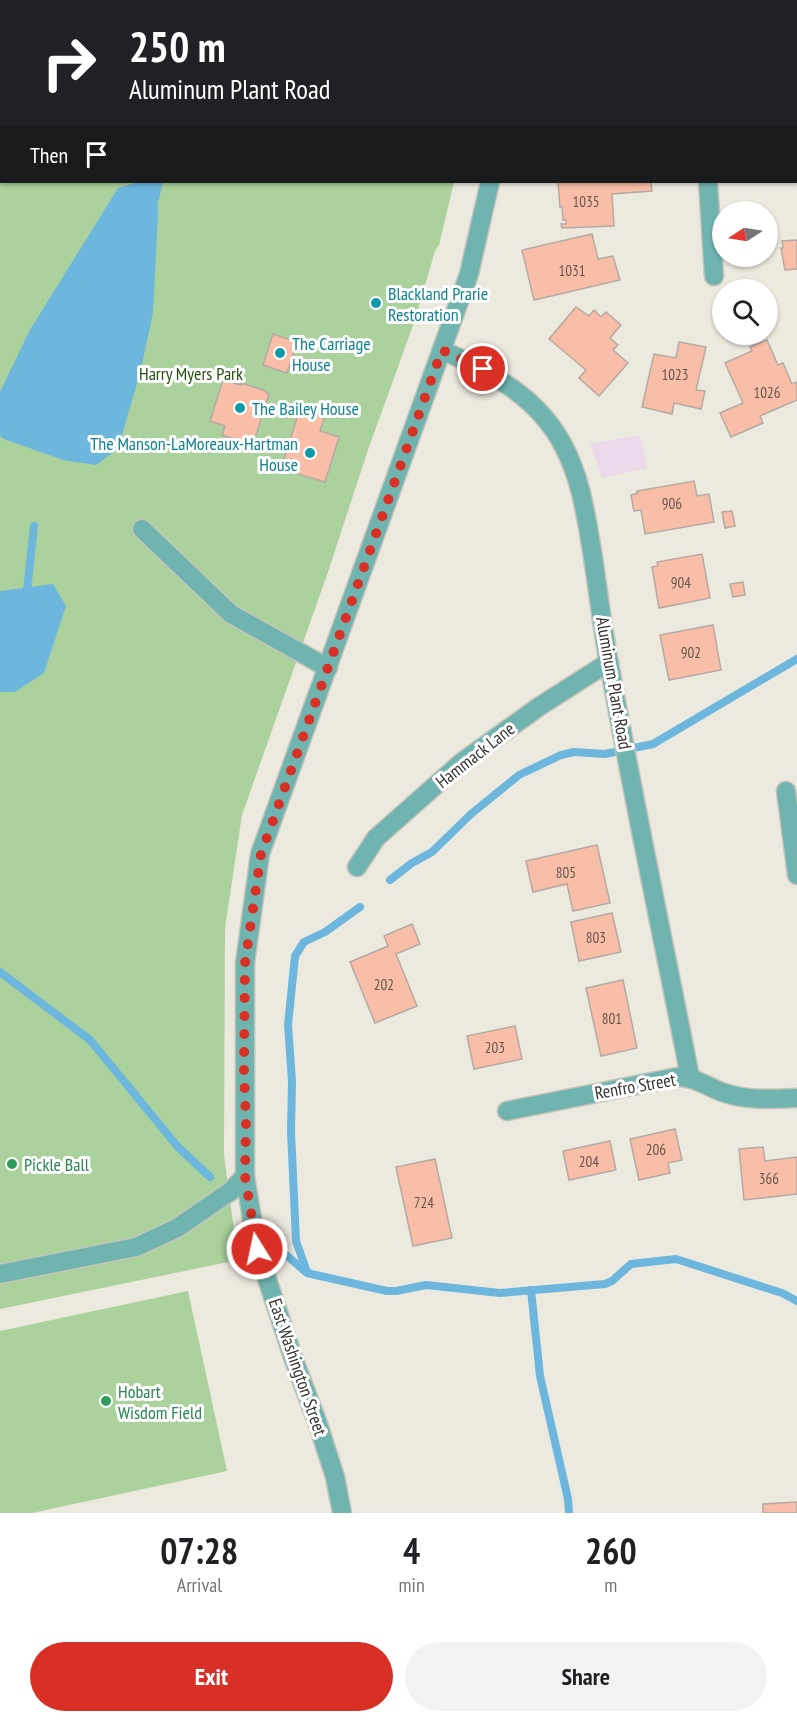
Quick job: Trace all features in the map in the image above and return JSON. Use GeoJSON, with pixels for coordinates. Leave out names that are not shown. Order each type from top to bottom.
{"type":"FeatureCollection","features":[{"type":"Feature","properties":{"kind":"street","name":"East Washington Street"},"geometry":{"type":"LineString","coordinates":[[342,1513],[318,1424],[257,1249],[245,1176],[245,963],[261,854],[469,274],[490,183]]}},
{"type":"Feature","properties":{"kind":"street"},"geometry":{"type":"LineString","coordinates":[[708,183],[714,276]]}},
{"type":"Feature","properties":{"kind":"street","name":"Aluminum Plant Road"},"geometry":{"type":"LineString","coordinates":[[442,350],[483,369],[509,385],[531,403],[564,446],[584,502],[609,662],[690,1077]]}},
{"type":"Feature","properties":{"kind":"street"},"geometry":{"type":"LineString","coordinates":[[142,529],[231,614],[328,668]]}},
{"type":"Feature","properties":{"kind":"street","name":"Hammack Lane"},"geometry":{"type":"LineString","coordinates":[[357,867],[376,838],[462,762],[540,706],[609,662]]}},
{"type":"Feature","properties":{"kind":"street"},"geometry":{"type":"LineString","coordinates":[[786,791],[797,875]]}},
{"type":"Feature","properties":{"kind":"street","name":"Renfro Street"},"geometry":{"type":"LineString","coordinates":[[507,1111],[663,1078],[690,1077],[721,1092],[739,1097],[797,1098]]}},
{"type":"Feature","properties":{"kind":"street"},"geometry":{"type":"LineString","coordinates":[[0,1274],[136,1247],[182,1224],[231,1191],[245,1176]]}},
{"type":"Feature","properties":{"kind":"shaded area"},"geometry":{"type":"Polygon","coordinates":[[[640,435],[647,468],[602,478],[590,444],[640,435]]]}},
{"type":"Feature","properties":{"kind":"green space","name":"Harry Myers Park"},"geometry":{"type":"Polygon","coordinates":[[[0,183],[454,183],[439,245],[435,251],[415,320],[242,815],[225,928],[224,1155],[238,1260],[0,1309],[0,183]]]}},
{"type":"Feature","properties":{"kind":"green space","name":"Hobart Wisdom Field"},"geometry":{"type":"Polygon","coordinates":[[[188,1291],[227,1471],[32,1513],[0,1513],[0,1331],[188,1291]]]}},
{"type":"Feature","properties":{"kind":"water"},"geometry":{"type":"Polygon","coordinates":[[[135,183],[156,183],[158,213],[153,313],[140,373],[118,449],[96,465],[63,460],[0,436],[0,392],[30,330],[118,188],[135,183]]]}},
{"type":"Feature","properties":{"kind":"water"},"geometry":{"type":"Polygon","coordinates":[[[53,584],[66,606],[44,673],[15,692],[0,692],[0,591],[53,584]]]}},
{"type":"Feature","properties":{"kind":"building"},"geometry":{"type":"Polygon","coordinates":[[[558,183],[651,183],[652,191],[612,194],[614,226],[562,228],[561,224],[566,224],[566,220],[563,220],[562,207],[560,207],[558,183]]]}},
{"type":"Feature","properties":{"kind":"building"},"geometry":{"type":"Polygon","coordinates":[[[592,234],[598,259],[613,256],[620,280],[534,300],[522,250],[592,234]]]}},
{"type":"Feature","properties":{"kind":"building"},"geometry":{"type":"Polygon","coordinates":[[[797,240],[797,269],[785,270],[782,241],[797,240]]]}},
{"type":"Feature","properties":{"kind":"building"},"geometry":{"type":"Polygon","coordinates":[[[576,307],[589,316],[594,310],[601,317],[606,312],[621,325],[610,338],[618,345],[613,350],[628,363],[599,396],[579,378],[586,370],[549,339],[576,307]]]}},
{"type":"Feature","properties":{"kind":"building","name":"The Carriage House"},"geometry":{"type":"Polygon","coordinates":[[[273,334],[297,342],[287,373],[263,365],[273,334]]]}},
{"type":"Feature","properties":{"kind":"building"},"geometry":{"type":"Polygon","coordinates":[[[679,342],[706,347],[696,390],[705,391],[701,409],[674,403],[672,414],[642,407],[654,354],[676,358],[679,342]]]}},
{"type":"Feature","properties":{"kind":"building"},"geometry":{"type":"Polygon","coordinates":[[[769,345],[778,365],[783,363],[792,384],[797,382],[797,400],[760,416],[763,423],[731,437],[720,413],[743,403],[725,363],[752,351],[750,347],[769,345]]]}},
{"type":"Feature","properties":{"kind":"building","name":"The Bailey House"},"geometry":{"type":"Polygon","coordinates":[[[223,380],[241,385],[241,383],[269,394],[253,445],[222,435],[225,426],[210,421],[223,380]]]}},
{"type":"Feature","properties":{"kind":"building","name":"The Manson-LaMoreaux-Hartman House"},"geometry":{"type":"Polygon","coordinates":[[[300,408],[325,415],[320,431],[339,437],[325,482],[281,469],[300,408]]]}},
{"type":"Feature","properties":{"kind":"building"},"geometry":{"type":"Polygon","coordinates":[[[694,481],[697,496],[709,494],[714,522],[645,534],[641,510],[634,511],[631,495],[638,493],[637,491],[694,481]]]}},
{"type":"Feature","properties":{"kind":"building"},"geometry":{"type":"Polygon","coordinates":[[[732,511],[735,526],[725,528],[722,512],[732,511]]]}},
{"type":"Feature","properties":{"kind":"building"},"geometry":{"type":"Polygon","coordinates":[[[702,554],[710,598],[659,608],[652,567],[658,566],[657,562],[702,554]]]}},
{"type":"Feature","properties":{"kind":"building"},"geometry":{"type":"Polygon","coordinates":[[[743,582],[745,595],[733,597],[730,584],[743,582]]]}},
{"type":"Feature","properties":{"kind":"building"},"geometry":{"type":"Polygon","coordinates":[[[713,625],[721,670],[669,680],[660,635],[713,625]]]}},
{"type":"Feature","properties":{"kind":"building"},"geometry":{"type":"Polygon","coordinates":[[[597,845],[610,903],[573,911],[567,884],[533,892],[526,861],[597,845]]]}},
{"type":"Feature","properties":{"kind":"building"},"geometry":{"type":"Polygon","coordinates":[[[612,913],[621,952],[579,961],[571,922],[612,913]]]}},
{"type":"Feature","properties":{"kind":"building"},"geometry":{"type":"Polygon","coordinates":[[[412,924],[420,944],[396,954],[417,1006],[375,1023],[350,962],[388,946],[384,936],[412,924]]]}},
{"type":"Feature","properties":{"kind":"building"},"geometry":{"type":"Polygon","coordinates":[[[623,980],[637,1048],[601,1056],[586,988],[623,980]]]}},
{"type":"Feature","properties":{"kind":"building"},"geometry":{"type":"Polygon","coordinates":[[[515,1026],[522,1059],[474,1069],[467,1036],[515,1026]]]}},
{"type":"Feature","properties":{"kind":"building"},"geometry":{"type":"Polygon","coordinates":[[[675,1129],[682,1160],[668,1163],[670,1173],[639,1180],[630,1139],[675,1129]]]}},
{"type":"Feature","properties":{"kind":"building"},"geometry":{"type":"Polygon","coordinates":[[[610,1141],[616,1170],[569,1180],[563,1151],[610,1141]]]}},
{"type":"Feature","properties":{"kind":"building"},"geometry":{"type":"Polygon","coordinates":[[[763,1147],[765,1161],[797,1157],[797,1194],[744,1200],[739,1149],[763,1147]]]}},
{"type":"Feature","properties":{"kind":"building"},"geometry":{"type":"Polygon","coordinates":[[[435,1159],[452,1238],[413,1246],[396,1167],[435,1159]]]}},
{"type":"Feature","properties":{"kind":"building"},"geometry":{"type":"Polygon","coordinates":[[[797,1502],[797,1513],[763,1513],[763,1504],[797,1502]]]}},
{"type":"Feature","properties":{"kind":"waterway"},"geometry":{"type":"LineString","coordinates":[[155,198],[159,183]]}},
{"type":"Feature","properties":{"kind":"waterway"},"geometry":{"type":"LineString","coordinates":[[24,595],[27,591],[34,526]]}},
{"type":"Feature","properties":{"kind":"waterway"},"geometry":{"type":"LineString","coordinates":[[390,880],[412,863],[432,852],[471,814],[519,775],[561,755],[574,752],[605,754],[653,744],[797,659]]}},
{"type":"Feature","properties":{"kind":"waterway"},"geometry":{"type":"LineString","coordinates":[[307,1272],[296,1241],[291,1131],[292,1081],[288,1025],[295,956],[304,942],[325,932],[360,907]]}},
{"type":"Feature","properties":{"kind":"waterway"},"geometry":{"type":"LineString","coordinates":[[0,972],[90,1040],[178,1147],[210,1177]]}},
{"type":"Feature","properties":{"kind":"waterway"},"geometry":{"type":"LineString","coordinates":[[285,1254],[307,1273],[387,1291],[426,1285],[500,1293],[605,1284],[612,1281],[631,1264],[676,1259],[782,1293],[797,1301]]}},
{"type":"Feature","properties":{"kind":"waterway"},"geometry":{"type":"LineString","coordinates":[[531,1290],[540,1376],[568,1499],[569,1513]]}},
{"type":"Feature","properties":{"kind":"place","name":"Blackland Prarie Restoration"},"geometry":{"type":"Point","coordinates":[376,303]}},
{"type":"Feature","properties":{"kind":"place","name":"The Carriage House"},"geometry":{"type":"Point","coordinates":[280,353]}},
{"type":"Feature","properties":{"kind":"place","name":"The Bailey House"},"geometry":{"type":"Point","coordinates":[240,408]}},
{"type":"Feature","properties":{"kind":"place","name":"The Manson-LaMoreaux-Hartman House"},"geometry":{"type":"Point","coordinates":[310,453]}},
{"type":"Feature","properties":{"kind":"place","name":"Pickle Ball"},"geometry":{"type":"Point","coordinates":[12,1164]}},
{"type":"Feature","properties":{"kind":"place","name":"Hobart Wisdom Field"},"geometry":{"type":"Point","coordinates":[106,1401]}},
{"type":"Feature","properties":{"kind":"route"},"geometry":{"type":"LineString","coordinates":[[257,1249],[245,1176],[245,963],[261,854],[442,350],[483,369]]}}]}
